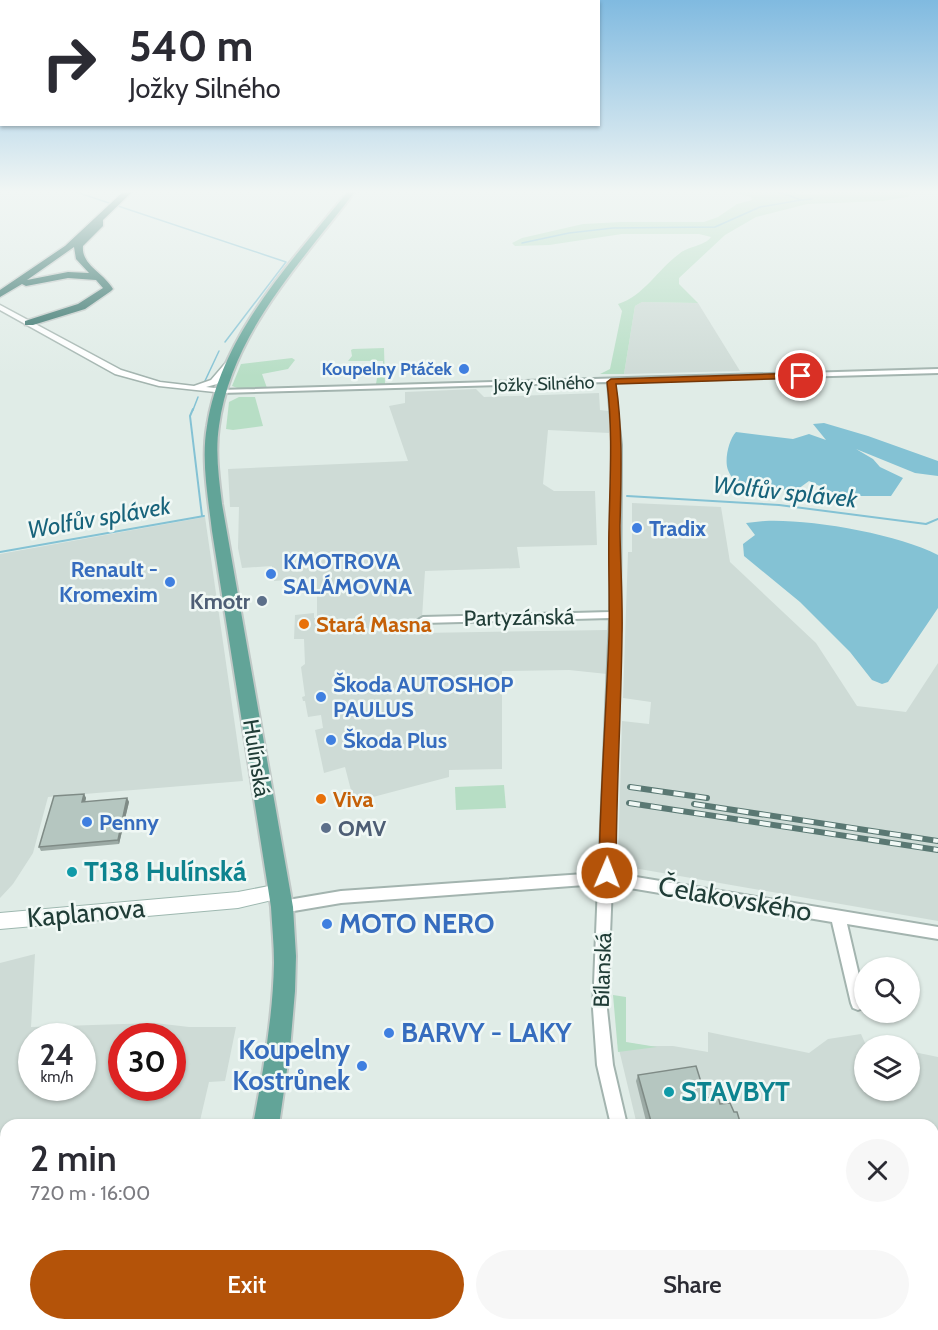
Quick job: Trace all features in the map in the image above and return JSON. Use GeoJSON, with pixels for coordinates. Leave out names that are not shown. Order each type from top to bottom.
{"type":"FeatureCollection","features":[{"type":"Feature","properties":{"kind":"highway"},"geometry":{"type":"LineString","coordinates":[[0,287],[51,252]]}},
{"type":"Feature","properties":{"kind":"highway"},"geometry":{"type":"LineString","coordinates":[[0,295],[61,252]]}},
{"type":"Feature","properties":{"kind":"highway"},"geometry":{"type":"LineString","coordinates":[[29,323],[100,297],[108,289],[79,259],[77,252]]}},
{"type":"Feature","properties":{"kind":"highway"},"geometry":{"type":"LineString","coordinates":[[0,295],[44,278],[68,275],[99,278]]}},
{"type":"Feature","properties":{"kind":"main road","name":"Hulínská"},"geometry":{"type":"LineString","coordinates":[[267,1119],[276,1065],[285,972],[280,900],[216,509],[213,461],[215,409],[233,361],[261,308],[305,252]]}},
{"type":"Feature","properties":{"kind":"main road","name":"Kaplanova"},"geometry":{"type":"LineString","coordinates":[[0,921],[238,900],[280,900]]}},
{"type":"Feature","properties":{"kind":"street"},"geometry":{"type":"LineString","coordinates":[[0,307],[102,364],[157,383],[206,395],[215,409]]}},
{"type":"Feature","properties":{"kind":"street"},"geometry":{"type":"LineString","coordinates":[[157,383],[192,387],[207,385],[219,378],[233,361]]}},
{"type":"Feature","properties":{"kind":"street","name":"Jožky Silného"},"geometry":{"type":"LineString","coordinates":[[221,392],[938,371]]}},
{"type":"Feature","properties":{"kind":"street","name":"Bílanská"},"geometry":{"type":"LineString","coordinates":[[611,382],[617,445],[615,615],[607,878],[600,1009],[604,1065],[618,1119]]}},
{"type":"Feature","properties":{"kind":"street"},"geometry":{"type":"LineString","coordinates":[[157,383],[221,392]]}},
{"type":"Feature","properties":{"kind":"street","name":"Partyzánská"},"geometry":{"type":"LineString","coordinates":[[423,620],[615,615]]}},
{"type":"Feature","properties":{"kind":"street","name":"Čelakovského"},"geometry":{"type":"LineString","coordinates":[[280,900],[607,878],[938,933]]}},
{"type":"Feature","properties":{"kind":"street"},"geometry":{"type":"LineString","coordinates":[[838,917],[854,986]]}},
{"type":"Feature","properties":{"kind":"shaded area"},"geometry":{"type":"Polygon","coordinates":[[[642,302],[698,303],[740,371],[624,374],[635,306],[642,302]]]}},
{"type":"Feature","properties":{"kind":"shaded area"},"geometry":{"type":"Polygon","coordinates":[[[476,389],[484,397],[599,393],[600,410],[609,411],[609,433],[548,430],[543,484],[554,491],[595,491],[597,545],[517,547],[520,568],[425,571],[421,633],[607,630],[607,674],[569,670],[502,671],[502,769],[449,770],[449,777],[354,802],[345,767],[324,773],[315,730],[323,728],[321,715],[308,717],[302,697],[305,696],[301,667],[305,664],[304,639],[294,639],[295,615],[314,613],[314,618],[317,618],[317,578],[274,581],[272,566],[242,568],[238,548],[239,507],[230,507],[228,469],[408,461],[389,406],[405,403],[405,392],[476,389]]]}},
{"type":"Feature","properties":{"kind":"shaded area"},"geometry":{"type":"Polygon","coordinates":[[[632,503],[721,507],[730,562],[816,643],[857,706],[906,712],[938,663],[938,921],[628,867],[618,861],[622,721],[649,724],[651,702],[623,698],[628,552],[632,552],[632,503]]]}},
{"type":"Feature","properties":{"kind":"shaded area"},"geometry":{"type":"Polygon","coordinates":[[[205,517],[243,781],[48,797],[33,853],[13,884],[0,898],[0,554],[205,517]]]}},
{"type":"Feature","properties":{"kind":"shaded area"},"geometry":{"type":"Polygon","coordinates":[[[35,954],[31,1023],[18,1023],[18,1101],[96,1101],[96,1025],[108,1025],[108,1101],[186,1101],[186,1027],[236,1027],[225,1081],[209,1082],[200,1119],[0,1119],[0,963],[35,954]]]}},
{"type":"Feature","properties":{"kind":"shaded area"},"geometry":{"type":"Polygon","coordinates":[[[708,1032],[809,1053],[828,1039],[854,1035],[854,1101],[920,1101],[920,1053],[938,1057],[938,1119],[636,1119],[617,1041],[648,1046],[673,1046],[708,1052],[708,1032]]]}},
{"type":"Feature","properties":{"kind":"green space"},"geometry":{"type":"Polygon","coordinates":[[[707,252],[679,278],[679,284],[698,303],[642,302],[635,306],[624,374],[600,374],[610,369],[622,311],[618,304],[636,295],[679,254],[707,252]]]}},
{"type":"Feature","properties":{"kind":"green space"},"geometry":{"type":"Polygon","coordinates":[[[384,348],[385,384],[422,384],[380,386],[376,384],[377,378],[383,376],[383,361],[348,361],[353,349],[384,348]]]}},
{"type":"Feature","properties":{"kind":"green space"},"geometry":{"type":"Polygon","coordinates":[[[292,358],[295,360],[288,369],[262,374],[267,388],[240,389],[232,386],[241,364],[292,358]]]}},
{"type":"Feature","properties":{"kind":"green space"},"geometry":{"type":"Polygon","coordinates":[[[239,397],[255,397],[263,426],[226,429],[229,402],[239,397]]]}},
{"type":"Feature","properties":{"kind":"green space"},"geometry":{"type":"Polygon","coordinates":[[[504,785],[506,808],[456,810],[455,787],[504,785]]]}},
{"type":"Feature","properties":{"kind":"green space"},"geometry":{"type":"Polygon","coordinates":[[[613,995],[626,997],[626,1042],[657,1047],[618,1052],[613,995]]]}},
{"type":"Feature","properties":{"kind":"water"},"geometry":{"type":"Polygon","coordinates":[[[824,423],[938,461],[938,476],[915,473],[856,449],[873,459],[880,467],[903,478],[891,496],[841,496],[809,481],[798,489],[773,490],[778,496],[741,490],[729,473],[727,455],[731,439],[736,432],[793,439],[809,434],[826,440],[813,424],[824,423]]]}},
{"type":"Feature","properties":{"kind":"water"},"geometry":{"type":"Polygon","coordinates":[[[765,521],[829,525],[853,529],[921,547],[938,555],[938,608],[888,682],[882,684],[872,680],[850,652],[800,602],[744,556],[743,544],[755,535],[746,523],[765,521]]]}},
{"type":"Feature","properties":{"kind":"building","name":"Penny"},"geometry":{"type":"Polygon","coordinates":[[[84,794],[82,802],[127,798],[118,840],[39,847],[54,796],[84,794]]]}},
{"type":"Feature","properties":{"kind":"building","name":"STAVBYT"},"geometry":{"type":"Polygon","coordinates":[[[696,1066],[706,1098],[718,1096],[720,1104],[730,1103],[739,1119],[650,1119],[638,1075],[696,1066]]]}},
{"type":"Feature","properties":{"kind":"waterway"},"geometry":{"type":"LineString","coordinates":[[225,342],[286,262],[256,252]]}},
{"type":"Feature","properties":{"kind":"waterway"},"geometry":{"type":"LineString","coordinates":[[204,383],[219,351]]}},
{"type":"Feature","properties":{"kind":"waterway"},"geometry":{"type":"LineString","coordinates":[[193,410],[198,397]]}},
{"type":"Feature","properties":{"kind":"waterway"},"geometry":{"type":"LineString","coordinates":[[193,409],[190,416],[202,516]]}},
{"type":"Feature","properties":{"kind":"waterway","name":"Wolfův splávek"},"geometry":{"type":"LineString","coordinates":[[627,496],[779,505],[926,524],[938,519]]}},
{"type":"Feature","properties":{"kind":"waterway","name":"Wolfův splávek"},"geometry":{"type":"LineString","coordinates":[[0,552],[204,516]]}},
{"type":"Feature","properties":{"kind":"railway"},"geometry":{"type":"LineString","coordinates":[[630,787],[707,798]]}},
{"type":"Feature","properties":{"kind":"railway"},"geometry":{"type":"LineString","coordinates":[[629,803],[938,850]]}},
{"type":"Feature","properties":{"kind":"railway"},"geometry":{"type":"LineString","coordinates":[[694,804],[938,841]]}},
{"type":"Feature","properties":{"kind":"place","name":"Koupelny Ptáček"},"geometry":{"type":"Point","coordinates":[464,369]}},
{"type":"Feature","properties":{"kind":"place","name":"Tradix"},"geometry":{"type":"Point","coordinates":[637,528]}},
{"type":"Feature","properties":{"kind":"place","name":"KMOTROVA SALÁMOVNA"},"geometry":{"type":"Point","coordinates":[271,574]}},
{"type":"Feature","properties":{"kind":"place","name":"Renault - Kromexim"},"geometry":{"type":"Point","coordinates":[170,582]}},
{"type":"Feature","properties":{"kind":"place","name":"Kmotr"},"geometry":{"type":"Point","coordinates":[262,601]}},
{"type":"Feature","properties":{"kind":"place","name":"Stará Masna"},"geometry":{"type":"Point","coordinates":[304,624]}},
{"type":"Feature","properties":{"kind":"place","name":"Škoda AUTOSHOP PAULUS"},"geometry":{"type":"Point","coordinates":[321,697]}},
{"type":"Feature","properties":{"kind":"place","name":"Škoda Plus"},"geometry":{"type":"Point","coordinates":[331,740]}},
{"type":"Feature","properties":{"kind":"place","name":"Viva"},"geometry":{"type":"Point","coordinates":[321,799]}},
{"type":"Feature","properties":{"kind":"place","name":"Penny"},"geometry":{"type":"Point","coordinates":[87,822]}},
{"type":"Feature","properties":{"kind":"place","name":"OMV"},"geometry":{"type":"Point","coordinates":[326,828]}},
{"type":"Feature","properties":{"kind":"place","name":"T138 Hulínská"},"geometry":{"type":"Point","coordinates":[72,872]}},
{"type":"Feature","properties":{"kind":"place","name":"MOTO NERO"},"geometry":{"type":"Point","coordinates":[327,924]}},
{"type":"Feature","properties":{"kind":"place","name":"BARVY - LAKY"},"geometry":{"type":"Point","coordinates":[389,1033]}},
{"type":"Feature","properties":{"kind":"place","name":"Koupelny Kostrůnek"},"geometry":{"type":"Point","coordinates":[362,1066]}},
{"type":"Feature","properties":{"kind":"place","name":"STAVBYT"},"geometry":{"type":"Point","coordinates":[669,1092]}},
{"type":"Feature","properties":{"kind":"route"},"geometry":{"type":"LineString","coordinates":[[607,873],[615,635],[617,478],[616,415],[611,382],[801,376]]}}]}
